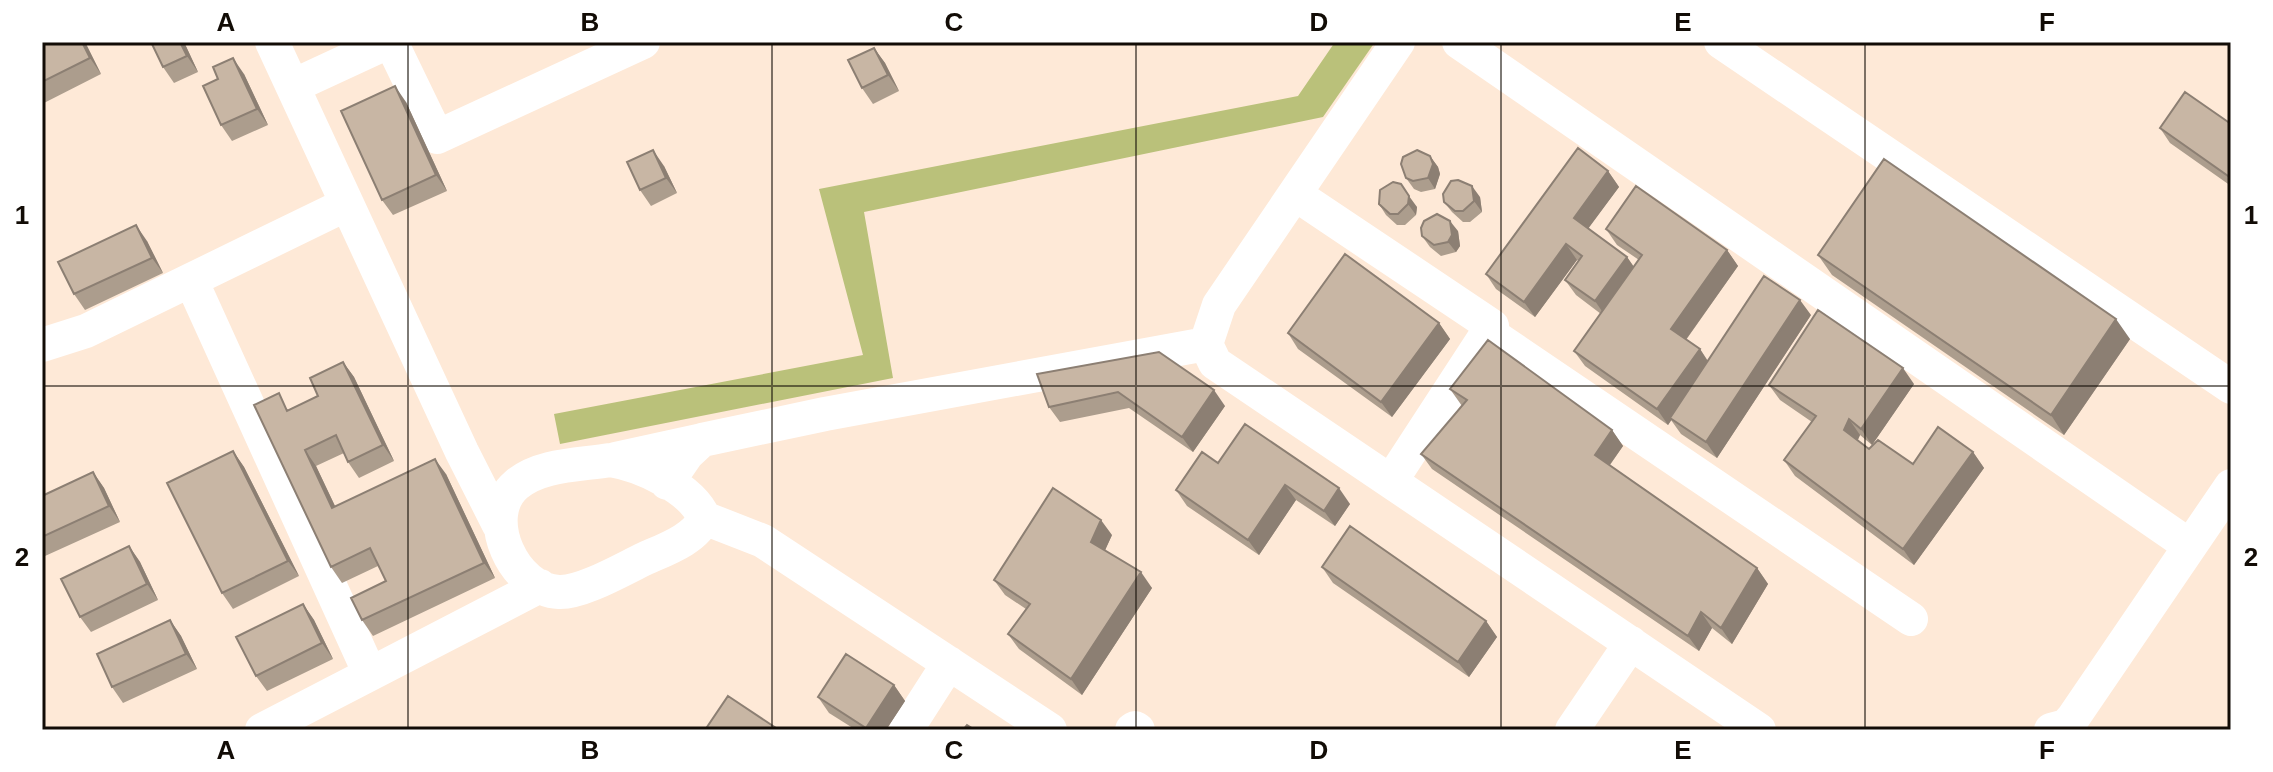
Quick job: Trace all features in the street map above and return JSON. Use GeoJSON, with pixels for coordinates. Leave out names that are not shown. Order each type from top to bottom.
{"type":"FeatureCollection","features":[{"type":"Feature","properties":{"kind":"street"},"geometry":{"type":"LineString","coordinates":[[272,42],[462,452],[499,525],[506,549],[527,577],[540,586],[555,593],[570,592],[691,535],[701,527],[704,518],[699,507],[667,483],[632,463],[610,460]]}},
{"type":"Feature","properties":{"kind":"street"},"geometry":{"type":"LineString","coordinates":[[293,86],[390,42],[437,137],[592,53],[643,42]]}},
{"type":"Feature","properties":{"kind":"street"},"geometry":{"type":"LineString","coordinates":[[1398,42],[1219,305],[1206,344],[1215,363],[1759,730]]}},
{"type":"Feature","properties":{"kind":"street"},"geometry":{"type":"LineString","coordinates":[[1459,42],[2190,546]]}},
{"type":"Feature","properties":{"kind":"street"},"geometry":{"type":"LineString","coordinates":[[1721,42],[2231,387]]}},
{"type":"Feature","properties":{"kind":"street"},"geometry":{"type":"LineString","coordinates":[[1295,194],[1492,326],[1391,481]]}},
{"type":"Feature","properties":{"kind":"street"},"geometry":{"type":"LineString","coordinates":[[42,345],[86,331],[347,204]]}},
{"type":"Feature","properties":{"kind":"street"},"geometry":{"type":"LineString","coordinates":[[191,280],[370,674]]}},
{"type":"Feature","properties":{"kind":"street"},"geometry":{"type":"LineString","coordinates":[[1489,333],[1911,619]]}},
{"type":"Feature","properties":{"kind":"street"},"geometry":{"type":"LineString","coordinates":[[462,452],[481,480],[491,484],[504,483],[545,470],[610,460],[825,414],[1206,344]]}},
{"type":"Feature","properties":{"kind":"street"},"geometry":{"type":"LineString","coordinates":[[667,483],[687,454],[702,440]]}},
{"type":"Feature","properties":{"kind":"street"},"geometry":{"type":"LineString","coordinates":[[499,525],[503,503],[516,485],[545,470]]}},
{"type":"Feature","properties":{"kind":"street"},"geometry":{"type":"LineString","coordinates":[[2051,730],[2066,726],[2073,718],[2231,486]]}},
{"type":"Feature","properties":{"kind":"street"},"geometry":{"type":"LineString","coordinates":[[704,518],[763,541],[1050,730]]}},
{"type":"Feature","properties":{"kind":"street"},"geometry":{"type":"LineString","coordinates":[[262,730],[540,586]]}},
{"type":"Feature","properties":{"kind":"street"},"geometry":{"type":"LineString","coordinates":[[1572,730],[1631,643]]}},
{"type":"Feature","properties":{"kind":"street"},"geometry":{"type":"LineString","coordinates":[[906,730],[949,663]]}},
{"type":"Feature","properties":{"kind":"green space"},"geometry":{"type":"Polygon","coordinates":[[[1335,42],[1375,42],[1323,117],[864,212],[893,378],[560,444],[554,414],[863,355],[819,189],[1298,96],[1335,42]]]}},
{"type":"Feature","properties":{"kind":"building"},"geometry":{"type":"Polygon","coordinates":[[[42,42],[82,42],[90,58],[42,82],[42,42]]]}},
{"type":"Feature","properties":{"kind":"building"},"geometry":{"type":"Polygon","coordinates":[[[151,42],[180,42],[187,56],[163,67],[151,42]]]}},
{"type":"Feature","properties":{"kind":"building"},"geometry":{"type":"Polygon","coordinates":[[[874,48],[888,75],[862,88],[848,60],[874,48]]]}},
{"type":"Feature","properties":{"kind":"building"},"geometry":{"type":"Polygon","coordinates":[[[233,58],[257,109],[221,125],[203,86],[218,79],[213,67],[233,58]]]}},
{"type":"Feature","properties":{"kind":"building"},"geometry":{"type":"Polygon","coordinates":[[[395,86],[436,175],[382,200],[341,111],[395,86]]]}},
{"type":"Feature","properties":{"kind":"building"},"geometry":{"type":"Polygon","coordinates":[[[2185,92],[2231,124],[2231,178],[2160,128],[2185,92]]]}},
{"type":"Feature","properties":{"kind":"building"},"geometry":{"type":"Polygon","coordinates":[[[1578,148],[1608,171],[1574,218],[1627,257],[1595,301],[1565,280],[1582,256],[1566,244],[1524,302],[1486,274],[1578,148]]]}},
{"type":"Feature","properties":{"kind":"building"},"geometry":{"type":"Polygon","coordinates":[[[653,150],[666,178],[640,190],[627,162],[653,150]]]}},
{"type":"Feature","properties":{"kind":"building"},"geometry":{"type":"Polygon","coordinates":[[[1417,150],[1430,156],[1433,164],[1428,178],[1413,181],[1406,178],[1401,164],[1403,157],[1417,150]]]}},
{"type":"Feature","properties":{"kind":"building"},"geometry":{"type":"Polygon","coordinates":[[[1884,159],[2116,319],[2051,415],[1818,255],[1884,159]]]}},
{"type":"Feature","properties":{"kind":"building"},"geometry":{"type":"Polygon","coordinates":[[[1458,180],[1472,186],[1474,201],[1463,211],[1455,211],[1444,202],[1443,194],[1451,181],[1458,180]]]}},
{"type":"Feature","properties":{"kind":"building"},"geometry":{"type":"Polygon","coordinates":[[[1393,182],[1401,184],[1409,196],[1408,204],[1398,214],[1390,214],[1379,204],[1380,190],[1393,182]]]}},
{"type":"Feature","properties":{"kind":"building"},"geometry":{"type":"Polygon","coordinates":[[[1636,186],[1727,250],[1671,329],[1700,349],[1657,409],[1574,351],[1642,255],[1606,229],[1636,186]]]}},
{"type":"Feature","properties":{"kind":"building"},"geometry":{"type":"Polygon","coordinates":[[[1437,214],[1450,221],[1452,235],[1448,242],[1434,245],[1422,236],[1421,228],[1424,221],[1437,214]]]}},
{"type":"Feature","properties":{"kind":"building"},"geometry":{"type":"Polygon","coordinates":[[[136,225],[152,258],[74,294],[58,262],[136,225]]]}},
{"type":"Feature","properties":{"kind":"building"},"geometry":{"type":"Polygon","coordinates":[[[1345,254],[1439,323],[1381,402],[1288,333],[1345,254]]]}},
{"type":"Feature","properties":{"kind":"building"},"geometry":{"type":"Polygon","coordinates":[[[1764,276],[1800,300],[1706,442],[1670,418],[1764,276]]]}},
{"type":"Feature","properties":{"kind":"building"},"geometry":{"type":"Polygon","coordinates":[[[1818,310],[1903,368],[1861,429],[1849,419],[1844,430],[1869,449],[1878,440],[1913,464],[1938,427],[1973,452],[1903,549],[1784,460],[1816,416],[1769,385],[1818,310]]]}},
{"type":"Feature","properties":{"kind":"building"},"geometry":{"type":"Polygon","coordinates":[[[1488,340],[1612,430],[1595,455],[1757,568],[1721,628],[1701,612],[1688,636],[1421,454],[1467,400],[1450,389],[1488,340]]]}},
{"type":"Feature","properties":{"kind":"building"},"geometry":{"type":"Polygon","coordinates":[[[1159,352],[1214,390],[1182,437],[1118,392],[1049,407],[1037,374],[1159,352]]]}},
{"type":"Feature","properties":{"kind":"building"},"geometry":{"type":"Polygon","coordinates":[[[343,362],[383,445],[348,462],[336,435],[305,450],[332,508],[435,459],[484,563],[362,620],[351,598],[386,581],[370,548],[331,567],[254,405],[279,393],[287,411],[318,396],[310,378],[343,362]]]}},
{"type":"Feature","properties":{"kind":"building"},"geometry":{"type":"Polygon","coordinates":[[[1245,424],[1339,488],[1324,511],[1285,485],[1248,540],[1176,490],[1202,452],[1218,463],[1245,424]]]}},
{"type":"Feature","properties":{"kind":"building"},"geometry":{"type":"Polygon","coordinates":[[[233,451],[288,561],[222,593],[167,483],[233,451]]]}},
{"type":"Feature","properties":{"kind":"building"},"geometry":{"type":"Polygon","coordinates":[[[93,472],[109,506],[42,537],[42,496],[93,472]]]}},
{"type":"Feature","properties":{"kind":"building"},"geometry":{"type":"Polygon","coordinates":[[[1053,488],[1101,520],[1091,542],[1141,572],[1071,679],[1008,634],[1030,604],[994,580],[1053,488]]]}},
{"type":"Feature","properties":{"kind":"building"},"geometry":{"type":"Polygon","coordinates":[[[1350,526],[1486,621],[1458,662],[1322,567],[1350,526]]]}},
{"type":"Feature","properties":{"kind":"building"},"geometry":{"type":"Polygon","coordinates":[[[129,546],[147,584],[80,617],[61,579],[129,546]]]}},
{"type":"Feature","properties":{"kind":"building"},"geometry":{"type":"Polygon","coordinates":[[[303,604],[322,643],[256,676],[236,637],[303,604]]]}},
{"type":"Feature","properties":{"kind":"building"},"geometry":{"type":"Polygon","coordinates":[[[170,620],[186,654],[112,687],[97,654],[170,620]]]}},
{"type":"Feature","properties":{"kind":"building"},"geometry":{"type":"Polygon","coordinates":[[[846,654],[894,685],[866,728],[818,697],[846,654]]]}},
{"type":"Feature","properties":{"kind":"building"},"geometry":{"type":"Polygon","coordinates":[[[728,696],[779,730],[705,730],[728,696]]]}}]}
